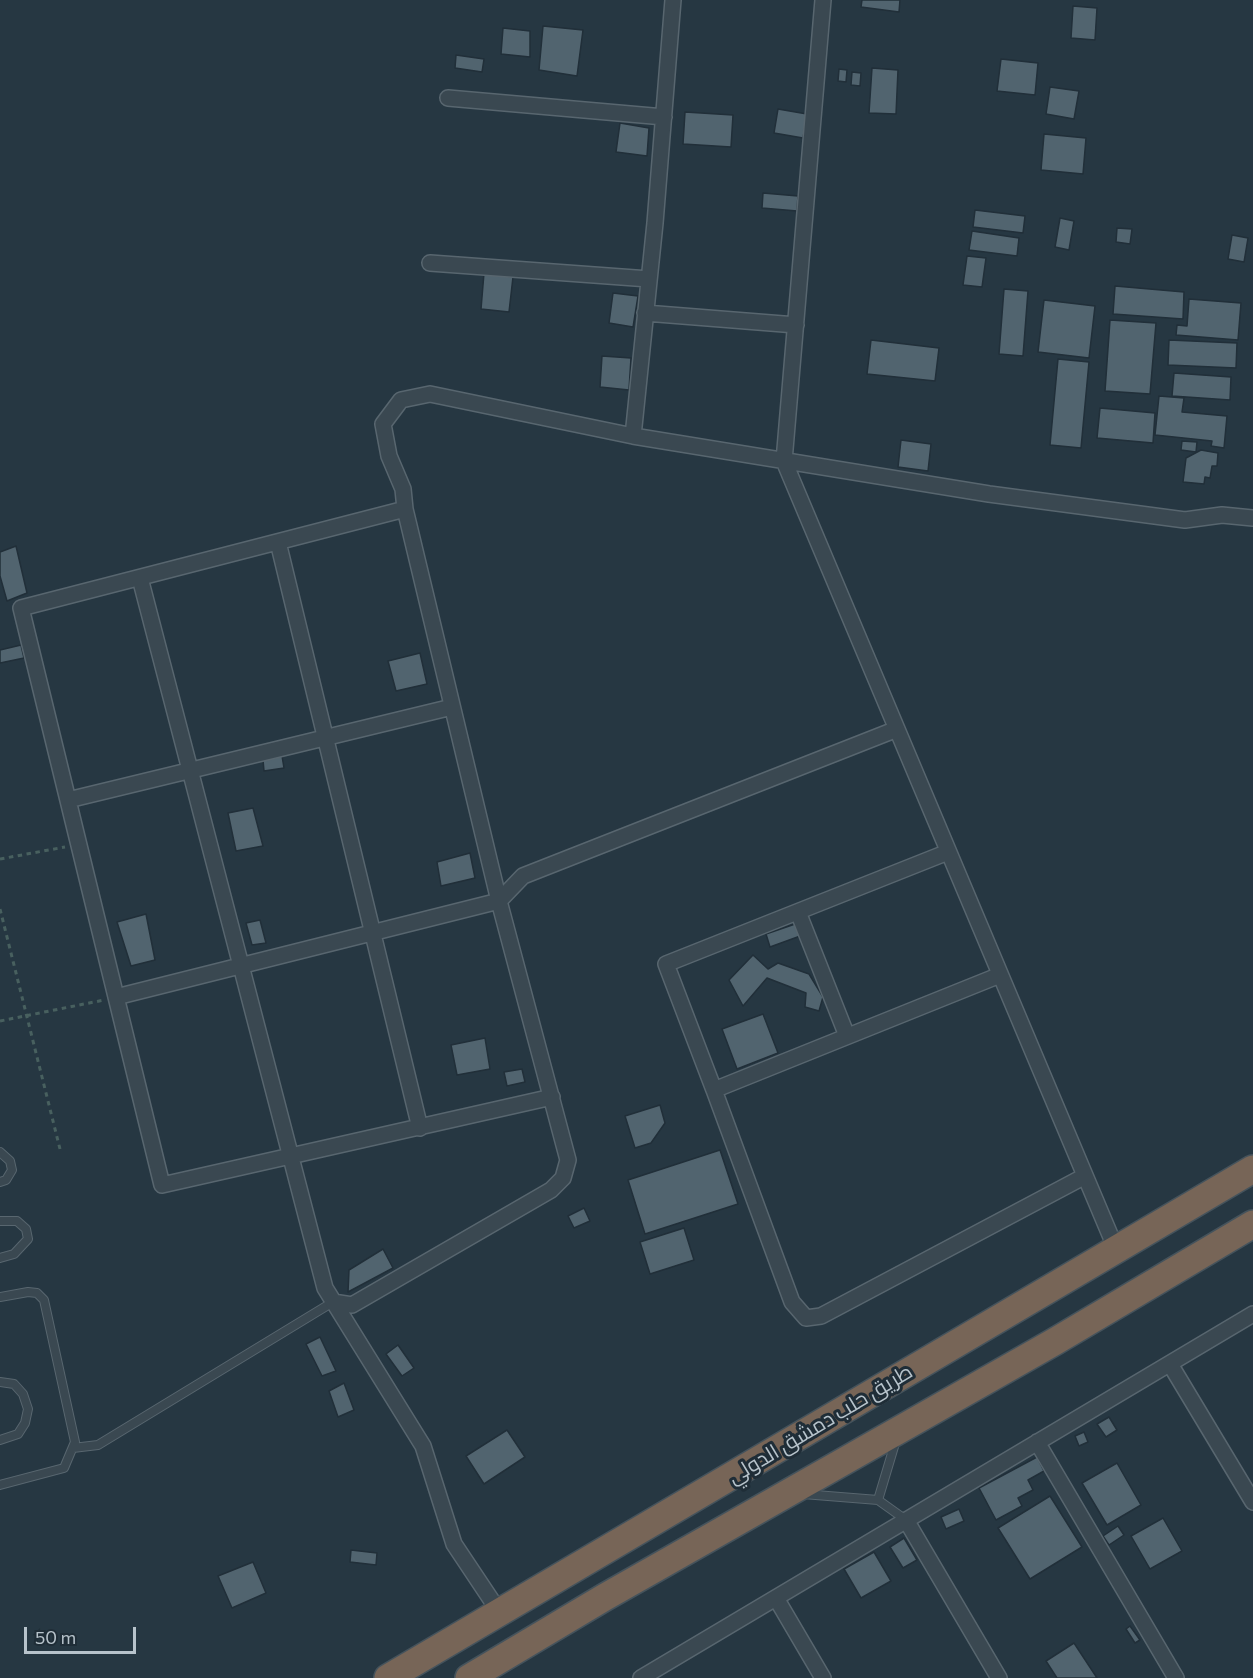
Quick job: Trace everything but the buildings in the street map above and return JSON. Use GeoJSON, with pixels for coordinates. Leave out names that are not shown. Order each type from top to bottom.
{"type":"FeatureCollection","features":[{"type":"Feature","properties":{"kind":"highway","name":"طريق حلب دمشق الدولي"},"geometry":{"type":"LineString","coordinates":[[388,1678],[1253,1169]]}},
{"type":"Feature","properties":{"kind":"highway","name":"طريق حلب دمشق الدولي"},"geometry":{"type":"LineString","coordinates":[[469,1678],[1253,1224]]}},
{"type":"Feature","properties":{"kind":"street"},"geometry":{"type":"LineString","coordinates":[[633,435],[673,0]]}},
{"type":"Feature","properties":{"kind":"street"},"geometry":{"type":"LineString","coordinates":[[823,0],[784,461],[1116,1249]]}},
{"type":"Feature","properties":{"kind":"street"},"geometry":{"type":"LineString","coordinates":[[448,98],[664,117]]}},
{"type":"Feature","properties":{"kind":"street"},"geometry":{"type":"LineString","coordinates":[[430,263],[649,279]]}},
{"type":"Feature","properties":{"kind":"street"},"geometry":{"type":"LineString","coordinates":[[645,313],[796,325]]}},
{"type":"Feature","properties":{"kind":"street"},"geometry":{"type":"LineString","coordinates":[[333,1302],[352,1305],[550,1190],[563,1178],[568,1160],[499,901],[405,509],[403,489],[389,456],[383,424],[401,400],[430,394],[633,435],[989,494],[1185,520],[1222,515],[1253,518]]}},
{"type":"Feature","properties":{"kind":"street"},"geometry":{"type":"LineString","coordinates":[[405,509],[21,608],[162,1185],[552,1097]]}},
{"type":"Feature","properties":{"kind":"street"},"geometry":{"type":"LineString","coordinates":[[278,542],[420,1128]]}},
{"type":"Feature","properties":{"kind":"street"},"geometry":{"type":"LineString","coordinates":[[140,578],[325,1288],[423,1446],[454,1544],[500,1612]]}},
{"type":"Feature","properties":{"kind":"street"},"geometry":{"type":"LineString","coordinates":[[68,800],[452,706]]}},
{"type":"Feature","properties":{"kind":"street"},"geometry":{"type":"LineString","coordinates":[[116,998],[499,901],[523,876],[897,729]]}},
{"type":"Feature","properties":{"kind":"street"},"geometry":{"type":"LineString","coordinates":[[948,852],[666,964],[792,1302],[806,1318],[821,1316],[1085,1176]]}},
{"type":"Feature","properties":{"kind":"street"},"geometry":{"type":"LineString","coordinates":[[798,912],[847,1036]]}},
{"type":"Feature","properties":{"kind":"street"},"geometry":{"type":"LineString","coordinates":[[714,1090],[1000,975]]}},
{"type":"Feature","properties":{"kind":"street"},"geometry":{"type":"LineString","coordinates":[[641,1678],[1253,1314]]}},
{"type":"Feature","properties":{"kind":"street"},"geometry":{"type":"LineString","coordinates":[[1170,1364],[1253,1502]]}},
{"type":"Feature","properties":{"kind":"street"},"geometry":{"type":"LineString","coordinates":[[1037,1442],[1176,1678]]}},
{"type":"Feature","properties":{"kind":"street"},"geometry":{"type":"LineString","coordinates":[[906,1520],[999,1678]]}},
{"type":"Feature","properties":{"kind":"street"},"geometry":{"type":"LineString","coordinates":[[776,1598],[823,1678]]}},
{"type":"Feature","properties":{"kind":"lane"},"geometry":{"type":"LineString","coordinates":[[0,1152],[10,1161],[12,1170],[6,1180],[0,1182]]}},
{"type":"Feature","properties":{"kind":"lane"},"geometry":{"type":"LineString","coordinates":[[0,1221],[17,1221],[26,1229],[28,1239],[14,1254],[0,1258]]}},
{"type":"Feature","properties":{"kind":"lane"},"geometry":{"type":"LineString","coordinates":[[0,1297],[28,1292],[37,1293],[44,1300],[75,1442],[64,1468],[0,1485]]}},
{"type":"Feature","properties":{"kind":"lane"},"geometry":{"type":"LineString","coordinates":[[73,1448],[98,1445],[333,1302]]}},
{"type":"Feature","properties":{"kind":"lane"},"geometry":{"type":"LineString","coordinates":[[0,1382],[14,1384],[23,1394],[28,1409],[25,1423],[18,1434],[0,1440]]}},
{"type":"Feature","properties":{"kind":"lane"},"geometry":{"type":"LineString","coordinates":[[878,1500],[899,1430]]}},
{"type":"Feature","properties":{"kind":"lane"},"geometry":{"type":"LineString","coordinates":[[789,1493],[878,1500],[906,1520]]}},
{"type":"Feature","properties":{"kind":"path"},"geometry":{"type":"LineString","coordinates":[[0,859],[79,844]]}},
{"type":"Feature","properties":{"kind":"path"},"geometry":{"type":"LineString","coordinates":[[0,909],[60,1149]]}},
{"type":"Feature","properties":{"kind":"path"},"geometry":{"type":"LineString","coordinates":[[0,1021],[116,998]]}}]}
